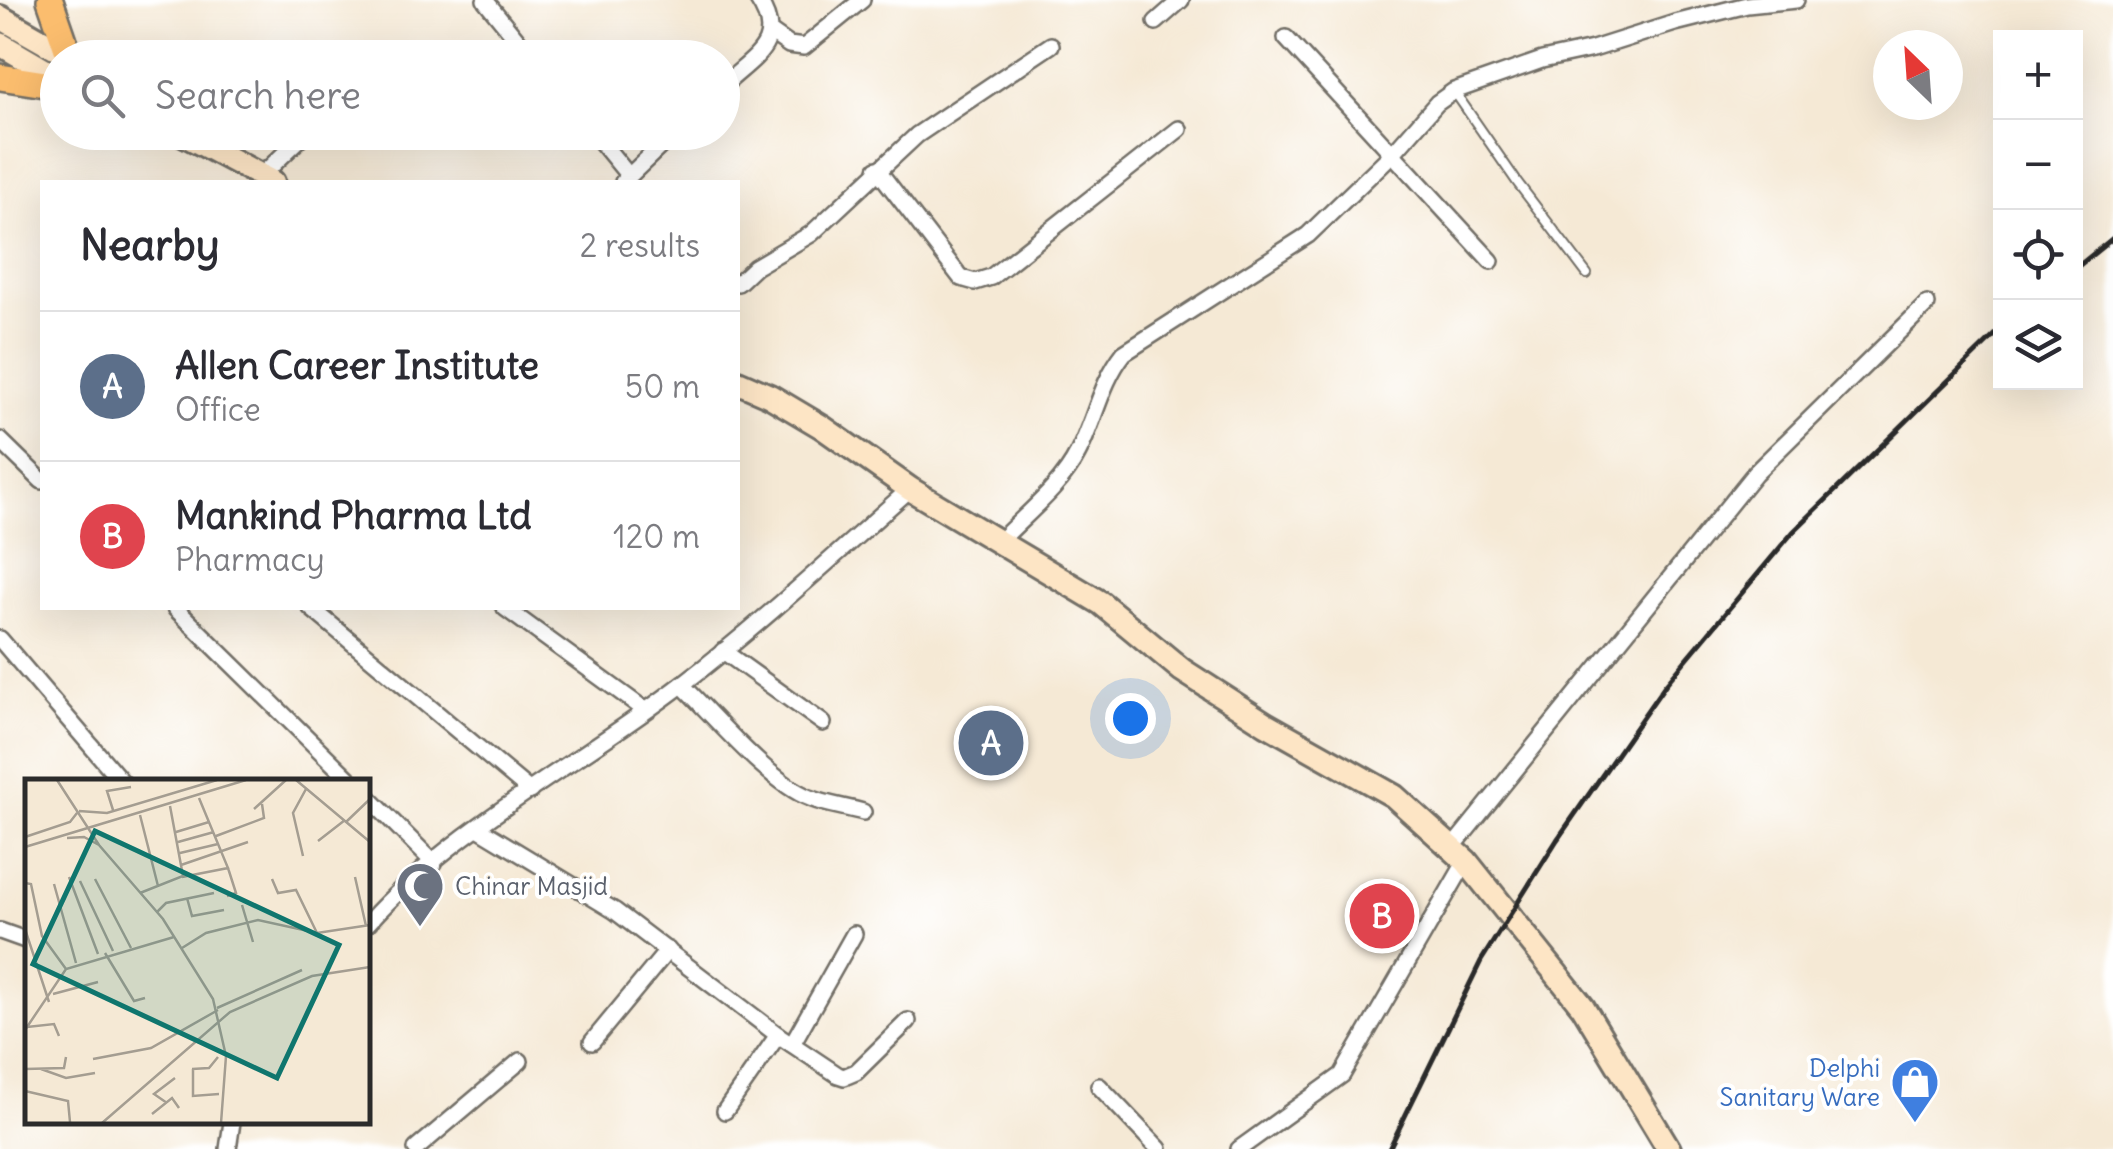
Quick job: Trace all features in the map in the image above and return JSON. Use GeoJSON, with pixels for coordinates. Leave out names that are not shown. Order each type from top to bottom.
{"type":"FeatureCollection","features":[{"type":"Feature","properties":{"kind":"highway"},"geometry":{"type":"LineString","coordinates":[[50,0],[58,40]]}},
{"type":"Feature","properties":{"kind":"highway"},"geometry":{"type":"LineString","coordinates":[[0,78],[40,72]]}},
{"type":"Feature","properties":{"kind":"main road"},"geometry":{"type":"LineString","coordinates":[[0,17],[40,50]]}},
{"type":"Feature","properties":{"kind":"main road"},"geometry":{"type":"LineString","coordinates":[[0,44],[40,60]]}},
{"type":"Feature","properties":{"kind":"main road"},"geometry":{"type":"LineString","coordinates":[[213,150],[267,179]]}},
{"type":"Feature","properties":{"kind":"main road"},"geometry":{"type":"LineString","coordinates":[[740,383],[822,427],[910,489],[1101,602],[1182,670],[1231,702],[1394,796],[1459,855],[1584,1006],[1669,1149]]}},
{"type":"Feature","properties":{"kind":"street"},"geometry":{"type":"LineString","coordinates":[[486,0],[518,40]]}},
{"type":"Feature","properties":{"kind":"street"},"geometry":{"type":"LineString","coordinates":[[758,0],[772,33],[789,45],[804,46],[814,42],[862,0]]}},
{"type":"Feature","properties":{"kind":"street"},"geometry":{"type":"LineString","coordinates":[[1156,22],[1181,0]]}},
{"type":"Feature","properties":{"kind":"street"},"geometry":{"type":"LineString","coordinates":[[1000,541],[1072,463],[1092,423],[1108,376],[1124,353],[1308,236],[1454,90],[1542,60],[1674,23],[1748,5],[1796,0]]}},
{"type":"Feature","properties":{"kind":"street"},"geometry":{"type":"LineString","coordinates":[[740,69],[766,45],[772,33]]}},
{"type":"Feature","properties":{"kind":"street"},"geometry":{"type":"LineString","coordinates":[[1286,38],[1491,261]]}},
{"type":"Feature","properties":{"kind":"street"},"geometry":{"type":"LineString","coordinates":[[740,281],[755,267],[810,234],[916,135],[1051,45]]}},
{"type":"Feature","properties":{"kind":"street"},"geometry":{"type":"LineString","coordinates":[[877,169],[961,278],[968,282],[985,281],[1179,129]]}},
{"type":"Feature","properties":{"kind":"street"},"geometry":{"type":"LineString","coordinates":[[267,179],[292,150]]}},
{"type":"Feature","properties":{"kind":"street"},"geometry":{"type":"LineString","coordinates":[[605,150],[626,180],[657,150]]}},
{"type":"Feature","properties":{"kind":"street"},"geometry":{"type":"LineString","coordinates":[[1239,1149],[1342,1075],[1459,855],[1755,473],[1927,304]]}},
{"type":"Feature","properties":{"kind":"street"},"geometry":{"type":"LineString","coordinates":[[0,440],[40,479]]}},
{"type":"Feature","properties":{"kind":"street"},"geometry":{"type":"LineString","coordinates":[[370,921],[478,828],[682,685],[910,489]]}},
{"type":"Feature","properties":{"kind":"street"},"geometry":{"type":"LineString","coordinates":[[177,610],[349,779]]}},
{"type":"Feature","properties":{"kind":"street"},"geometry":{"type":"LineString","coordinates":[[313,610],[530,791]]}},
{"type":"Feature","properties":{"kind":"street"},"geometry":{"type":"LineString","coordinates":[[508,610],[645,710]]}},
{"type":"Feature","properties":{"kind":"street"},"geometry":{"type":"LineString","coordinates":[[3,649],[119,779]]}},
{"type":"Feature","properties":{"kind":"street"},"geometry":{"type":"LineString","coordinates":[[723,651],[823,723]]}},
{"type":"Feature","properties":{"kind":"street"},"geometry":{"type":"LineString","coordinates":[[682,685],[772,773],[797,792],[863,812]]}},
{"type":"Feature","properties":{"kind":"street"},"geometry":{"type":"LineString","coordinates":[[370,799],[434,863]]}},
{"type":"Feature","properties":{"kind":"street"},"geometry":{"type":"LineString","coordinates":[[478,828],[615,912],[785,1040],[838,1075],[850,1076],[908,1021]]}},
{"type":"Feature","properties":{"kind":"street"},"geometry":{"type":"LineString","coordinates":[[0,931],[25,940]]}},
{"type":"Feature","properties":{"kind":"street"},"geometry":{"type":"LineString","coordinates":[[726,1111],[785,1040],[854,934]]}},
{"type":"Feature","properties":{"kind":"street"},"geometry":{"type":"LineString","coordinates":[[592,1042],[668,950]]}},
{"type":"Feature","properties":{"kind":"street"},"geometry":{"type":"LineString","coordinates":[[416,1149],[520,1060]]}},
{"type":"Feature","properties":{"kind":"street"},"geometry":{"type":"LineString","coordinates":[[1099,1086],[1159,1149]]}},
{"type":"Feature","properties":{"kind":"street"},"geometry":{"type":"LineString","coordinates":[[228,1149],[232,1124]]}},
{"type":"Feature","properties":{"kind":"lane"},"geometry":{"type":"LineString","coordinates":[[1454,90],[1587,274]]}},
{"type":"Feature","properties":{"kind":"railway"},"geometry":{"type":"LineString","coordinates":[[2083,262],[2113,238]]}},
{"type":"Feature","properties":{"kind":"railway"},"geometry":{"type":"LineString","coordinates":[[1389,1149],[1481,961],[1557,840],[1665,685],[1793,532],[1993,337]]}},
{"type":"Feature","properties":{"kind":"place","name":"Allen Career Institute"},"geometry":{"type":"Point","coordinates":[991,743]}},
{"type":"Feature","properties":{"kind":"place","name":"Mankind Pharma Ltd"},"geometry":{"type":"Point","coordinates":[1382,916]}},
{"type":"Feature","properties":{"kind":"place","name":"Chinar Masjid"},"geometry":{"type":"Point","coordinates":[420,928]}},
{"type":"Feature","properties":{"kind":"place","name":"Delphi Sanitary Ware"},"geometry":{"type":"Point","coordinates":[1915,1124]}}]}
